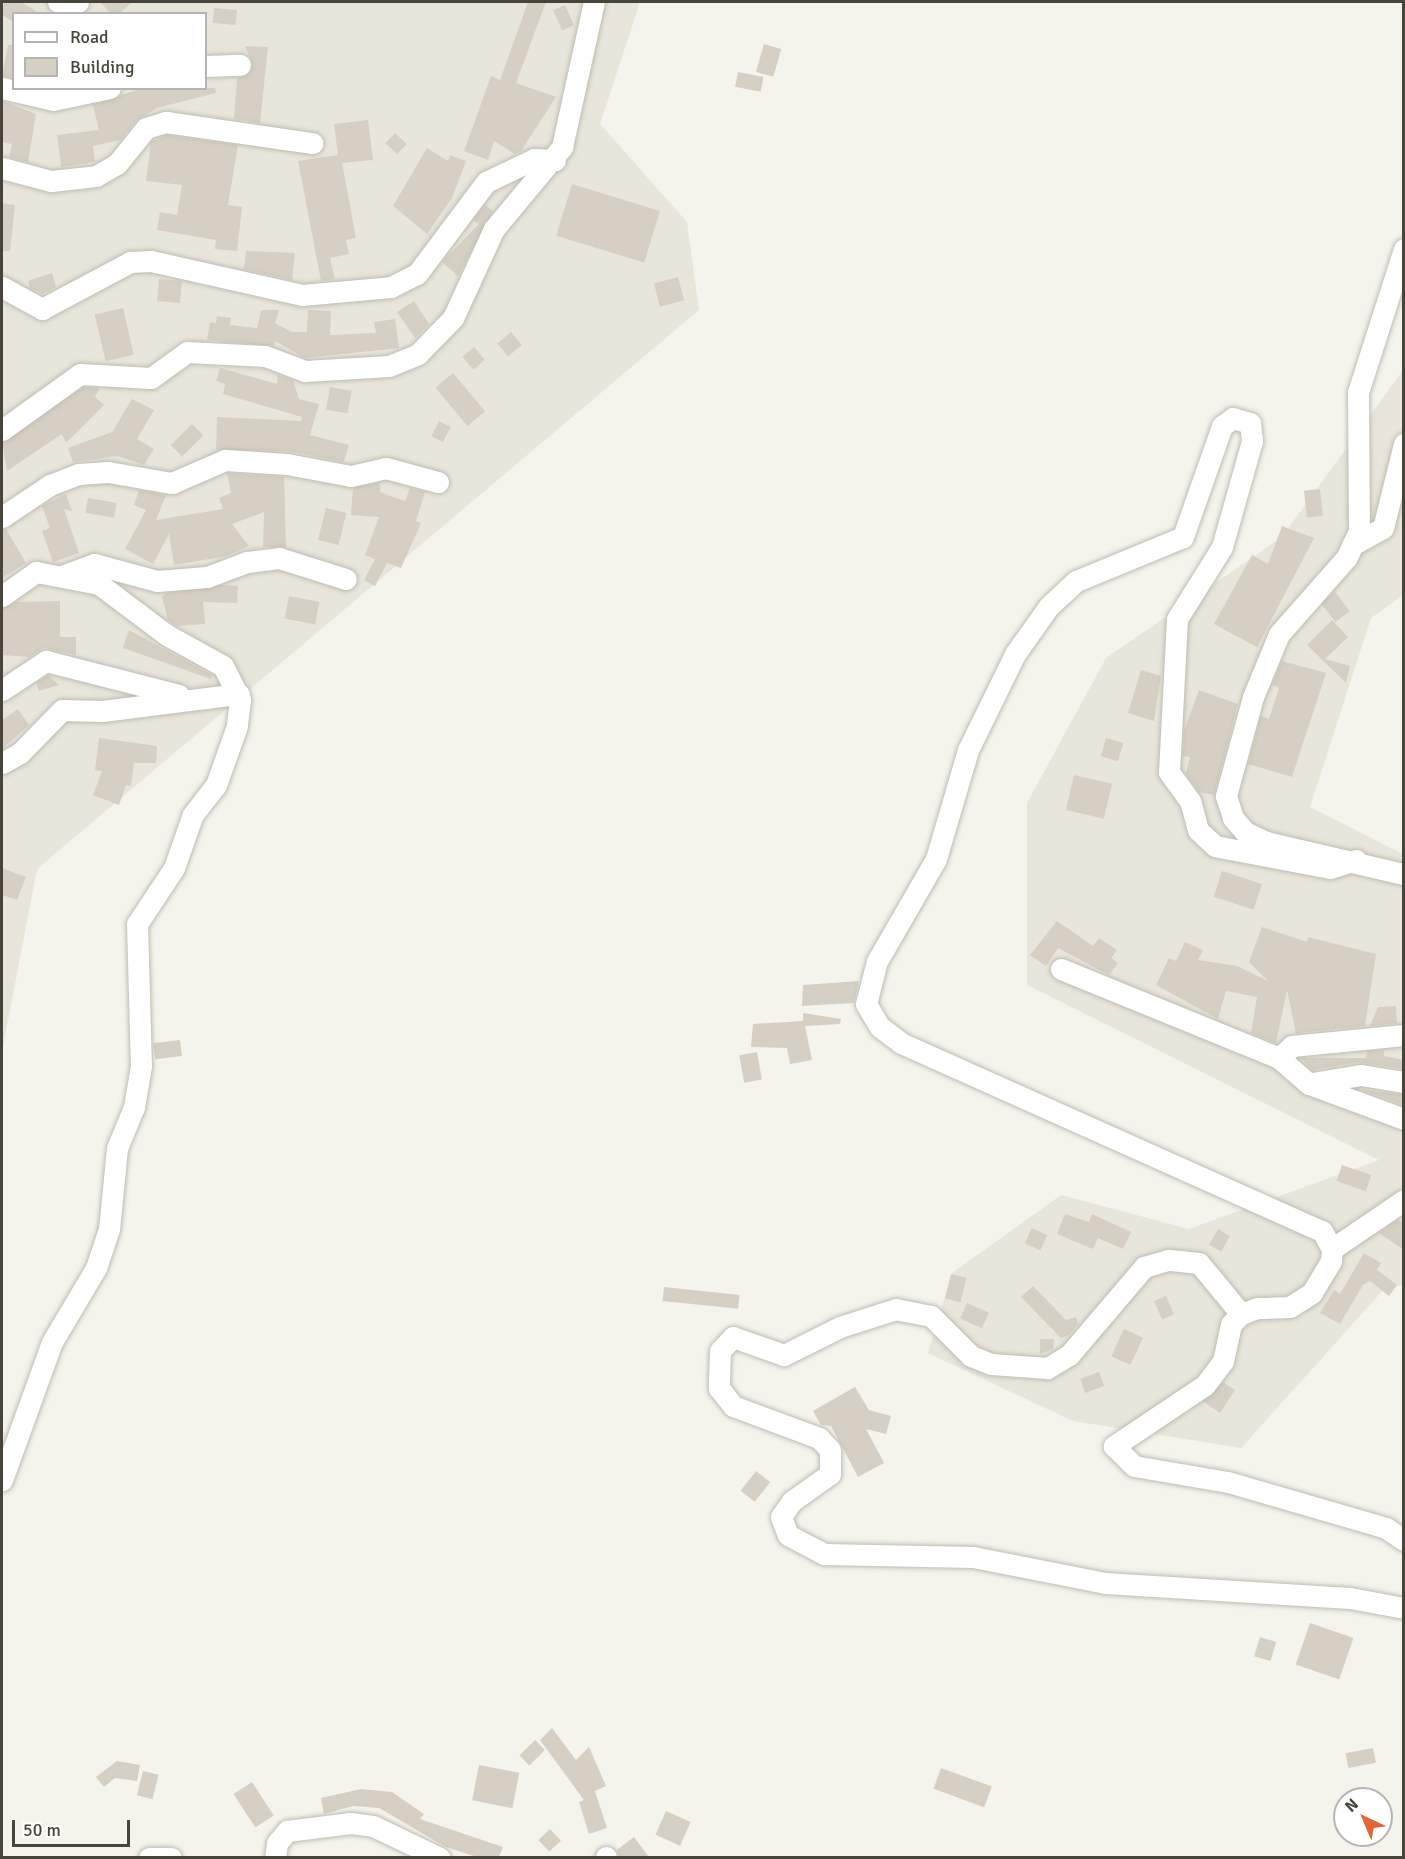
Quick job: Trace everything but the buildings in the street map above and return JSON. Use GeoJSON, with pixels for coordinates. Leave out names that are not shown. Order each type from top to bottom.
{"type":"FeatureCollection","features":[{"type":"Feature","properties":{"kind":"street"},"geometry":{"type":"LineString","coordinates":[[58,2],[69,6],[78,2]]}},
{"type":"Feature","properties":{"kind":"street"},"geometry":{"type":"LineString","coordinates":[[2,430],[80,374],[151,378],[173,359],[195,351],[265,356],[305,371],[403,363],[447,326],[472,284],[494,229],[555,160],[574,107],[594,2]]}},
{"type":"Feature","properties":{"kind":"street"},"geometry":{"type":"LineString","coordinates":[[207,66],[240,65]]}},
{"type":"Feature","properties":{"kind":"street"},"geometry":{"type":"LineString","coordinates":[[2,88],[53,100],[100,90]]}},
{"type":"Feature","properties":{"kind":"street"},"geometry":{"type":"LineString","coordinates":[[2,168],[59,181],[96,176],[117,165],[146,128],[166,122],[312,143]]}},
{"type":"Feature","properties":{"kind":"street"},"geometry":{"type":"LineString","coordinates":[[2,287],[42,309],[130,262],[151,261],[302,295],[391,287],[417,274],[486,182],[534,159],[555,160]]}},
{"type":"Feature","properties":{"kind":"street"},"geometry":{"type":"LineString","coordinates":[[1404,249],[1358,392],[1359,531],[1353,545],[1279,634],[1253,697],[1226,796],[1233,818],[1245,832],[1266,842],[1356,860],[1404,874]]}},
{"type":"Feature","properties":{"kind":"street"},"geometry":{"type":"LineString","coordinates":[[1356,860],[1330,868],[1215,846],[1198,830],[1190,801],[1169,772],[1167,739],[1179,657],[1177,619],[1222,547],[1252,441],[1250,423],[1233,418],[1222,426],[1183,537],[1076,581],[1049,606],[1015,654],[968,750],[936,859],[877,961],[867,1004],[880,1027],[902,1043],[1314,1223],[1332,1249],[1329,1272],[1303,1302],[1241,1314],[1231,1324],[1222,1360],[1205,1385],[1122,1437],[1114,1446],[1116,1453],[1134,1466],[1228,1482],[1386,1528],[1404,1540]]}},
{"type":"Feature","properties":{"kind":"street"},"geometry":{"type":"LineString","coordinates":[[1353,545],[1383,528],[1404,444]]}},
{"type":"Feature","properties":{"kind":"street"},"geometry":{"type":"LineString","coordinates":[[2,517],[50,485],[78,474],[108,472],[172,483],[225,460],[287,464],[351,476],[386,468],[438,482]]}},
{"type":"Feature","properties":{"kind":"street"},"geometry":{"type":"LineString","coordinates":[[64,575],[94,564],[157,581],[207,578],[279,558],[346,579]]}},
{"type":"Feature","properties":{"kind":"street"},"geometry":{"type":"LineString","coordinates":[[2,596],[36,572],[64,575],[99,584],[167,636],[216,661],[239,694],[237,726],[216,785],[189,822],[174,868],[134,932],[141,1066],[134,1107],[117,1148],[104,1250],[52,1342],[2,1480]]}},
{"type":"Feature","properties":{"kind":"street"},"geometry":{"type":"LineString","coordinates":[[2,690],[46,661],[190,697]]}},
{"type":"Feature","properties":{"kind":"street"},"geometry":{"type":"LineString","coordinates":[[2,763],[20,753],[62,710],[130,709],[190,697],[239,694]]}},
{"type":"Feature","properties":{"kind":"street"},"geometry":{"type":"LineString","coordinates":[[1061,969],[1279,1058],[1309,1084],[1404,1119]]}},
{"type":"Feature","properties":{"kind":"street"},"geometry":{"type":"LineString","coordinates":[[1279,1058],[1292,1046],[1404,1035]]}},
{"type":"Feature","properties":{"kind":"street"},"geometry":{"type":"LineString","coordinates":[[1309,1084],[1361,1075],[1404,1082]]}},
{"type":"Feature","properties":{"kind":"street"},"geometry":{"type":"LineString","coordinates":[[1332,1249],[1404,1200]]}},
{"type":"Feature","properties":{"kind":"street"},"geometry":{"type":"LineString","coordinates":[[1241,1314],[1199,1263],[1168,1260],[1144,1267],[1069,1354],[1047,1368],[991,1364],[971,1356],[931,1316],[896,1310],[840,1327],[784,1354],[733,1337],[720,1351],[719,1388],[733,1406],[827,1445],[832,1470],[792,1501],[781,1517],[788,1535],[824,1554],[973,1557],[1105,1583],[1350,1598],[1404,1608]]}},
{"type":"Feature","properties":{"kind":"street"},"geometry":{"type":"LineString","coordinates":[[275,1857],[277,1843],[287,1831],[350,1823],[373,1826],[440,1857]]}},
{"type":"Feature","properties":{"kind":"street"},"geometry":{"type":"LineString","coordinates":[[149,1857],[171,1857]]}},
{"type":"Feature","properties":{"kind":"shaded area"},"geometry":{"type":"Polygon","coordinates":[[[2,2],[640,2],[600,124],[687,222],[699,310],[37,869],[2,1052],[2,2]]]}},
{"type":"Feature","properties":{"kind":"shaded area"},"geometry":{"type":"Polygon","coordinates":[[[1403,370],[1403,595],[1371,618],[1310,807],[1403,854],[1403,1285],[1385,1288],[1241,1448],[1073,1421],[928,1353],[952,1273],[1061,1195],[1189,1229],[1379,1160],[1027,985],[1027,803],[1106,658],[1282,537],[1403,370]]]}}]}
